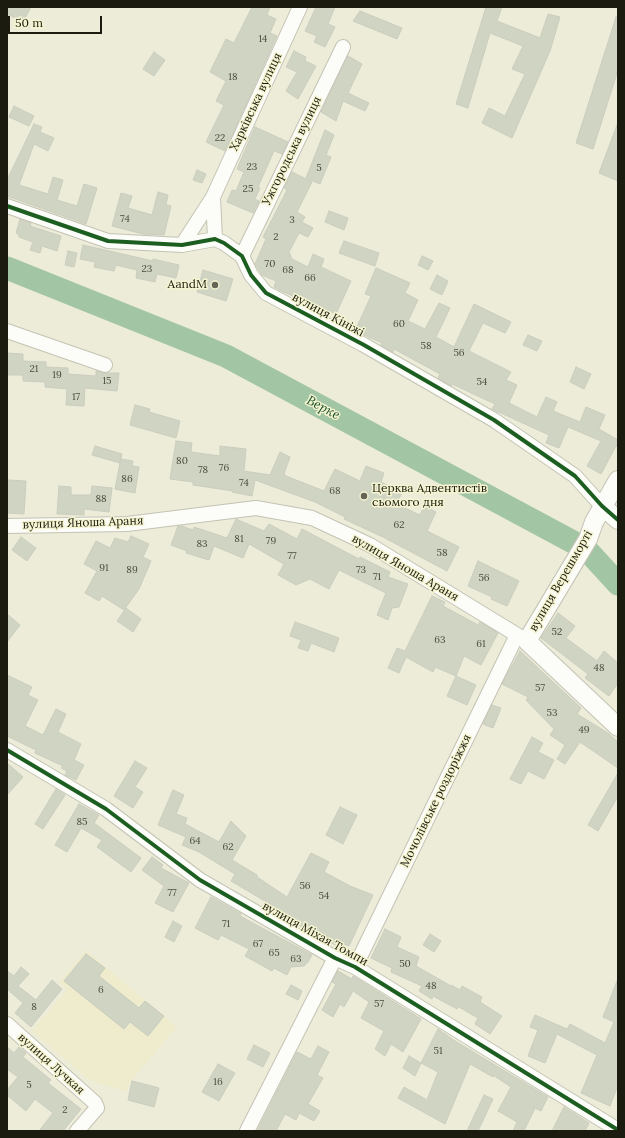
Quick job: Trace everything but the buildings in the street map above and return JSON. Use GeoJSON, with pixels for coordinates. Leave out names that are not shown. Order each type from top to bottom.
{"type":"FeatureCollection","features":[{"type":"Feature","properties":{"kind":"street","name":"Харківська вулиця"},"geometry":{"type":"LineString","coordinates":[[182,245],[213,196],[300,7]]}},
{"type":"Feature","properties":{"kind":"street","name":"Ужгородська вулиця"},"geometry":{"type":"LineString","coordinates":[[242,256],[343,47]]}},
{"type":"Feature","properties":{"kind":"street","name":"Харківська вулиця"},"geometry":{"type":"LineString","coordinates":[[213,196],[215,239]]}},
{"type":"Feature","properties":{"kind":"street"},"geometry":{"type":"LineString","coordinates":[[7,206],[108,241],[182,245],[215,239]]}},
{"type":"Feature","properties":{"kind":"street","name":"вулиця Кініжі"},"geometry":{"type":"LineString","coordinates":[[215,239],[224,243],[242,256],[251,275],[266,293],[364,345],[494,420],[575,476],[602,506],[618,520]]}},
{"type":"Feature","properties":{"kind":"street"},"geometry":{"type":"LineString","coordinates":[[7,331],[105,365]]}},
{"type":"Feature","properties":{"kind":"street","name":"вулиця Верешморті"},"geometry":{"type":"LineString","coordinates":[[522,638],[588,539],[602,506],[618,480]]}},
{"type":"Feature","properties":{"kind":"street","name":"вулиця Яноша Араня"},"geometry":{"type":"LineString","coordinates":[[7,526],[127,524],[256,508],[312,518],[370,545],[522,638],[618,728]]}},
{"type":"Feature","properties":{"kind":"street","name":"Мочолівське роздоріжжя"},"geometry":{"type":"LineString","coordinates":[[355,967],[522,638]]}},
{"type":"Feature","properties":{"kind":"street","name":"вулиця Міхая Томпи"},"geometry":{"type":"LineString","coordinates":[[7,750],[106,809],[200,880],[335,958],[355,967],[618,1130]]}},
{"type":"Feature","properties":{"kind":"street"},"geometry":{"type":"LineString","coordinates":[[247,1131],[335,958]]}},
{"type":"Feature","properties":{"kind":"street","name":"вулиця Лучкая"},"geometry":{"type":"LineString","coordinates":[[7,1024],[95,1103],[97,1108],[78,1131]]}},
{"type":"Feature","properties":{"kind":"shaded area"},"geometry":{"type":"Polygon","coordinates":[[[86,950],[177,1027],[130,1082],[127,1092],[89,1080],[32,1031],[67,990],[59,982],[86,950]]]}},
{"type":"Feature","properties":{"kind":"waterway","name":"Верке"},"geometry":{"type":"LineString","coordinates":[[7,268],[226,356],[586,549],[618,584]]}},
{"type":"Feature","properties":{"kind":"cycle path"},"geometry":{"type":"LineString","coordinates":[[7,206],[108,241],[182,245],[215,239],[224,243],[242,256],[251,275],[266,293],[364,345],[494,420],[575,476],[602,506],[618,520]]}},
{"type":"Feature","properties":{"kind":"cycle path"},"geometry":{"type":"LineString","coordinates":[[7,750],[106,809],[200,880],[335,958],[355,967],[618,1130]]}},
{"type":"Feature","properties":{"kind":"place","name":"AandM"},"geometry":{"type":"Point","coordinates":[215,285]}},
{"type":"Feature","properties":{"kind":"place","name":"Церква Адвентистів сьомого дня"},"geometry":{"type":"Point","coordinates":[364,496]}}]}
